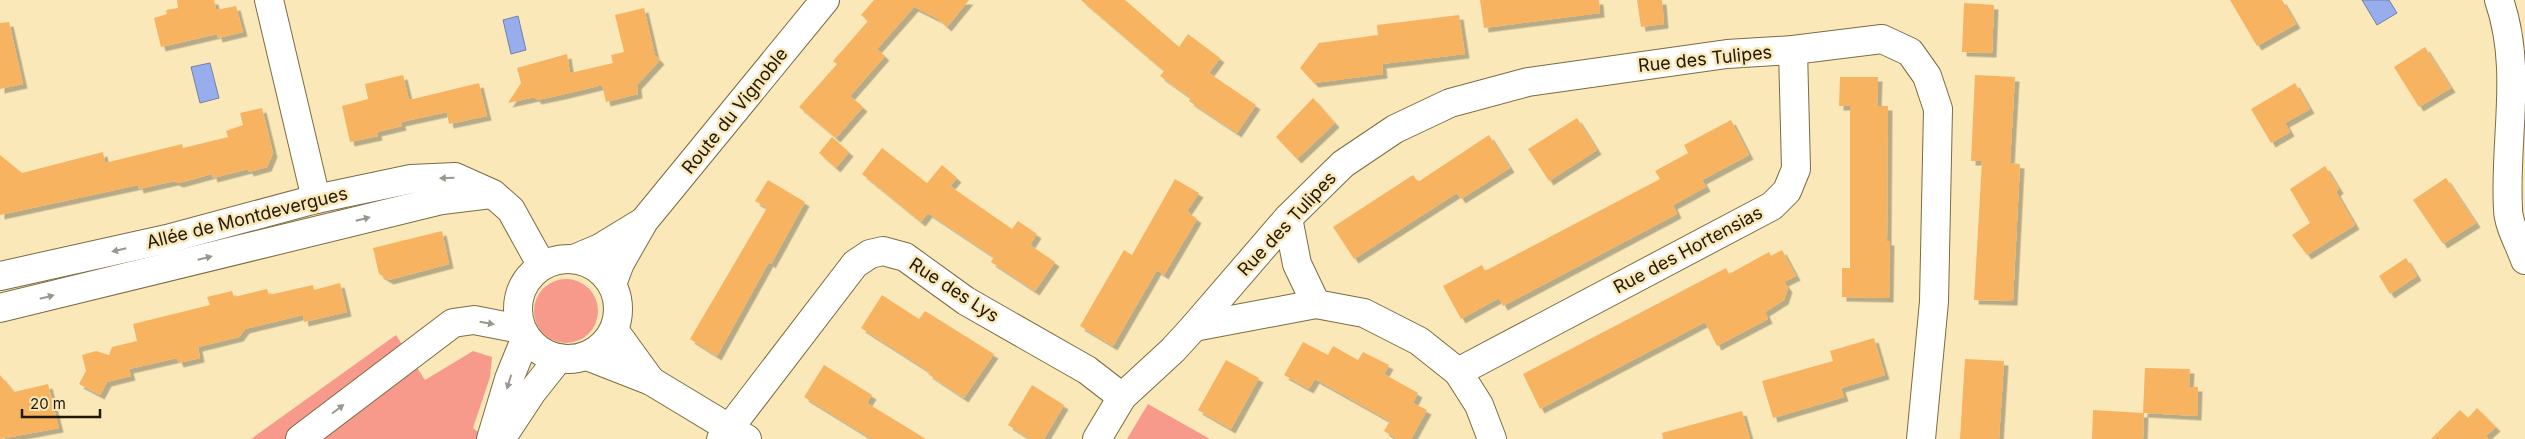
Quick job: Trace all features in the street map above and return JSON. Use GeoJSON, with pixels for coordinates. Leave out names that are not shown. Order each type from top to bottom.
{"type":"FeatureCollection","features":[{"type":"Feature","properties":{"kind":"street"},"geometry":{"type":"LineString","coordinates":[[269,0],[316,199]]}},
{"type":"Feature","properties":{"kind":"street","name":"Route du Vignoble"},"geometry":{"type":"LineString","coordinates":[[612,284],[620,263],[644,221],[825,0]]}},
{"type":"Feature","properties":{"kind":"street"},"geometry":{"type":"LineString","coordinates":[[2499,0],[2508,24],[2513,73],[2508,212],[2525,260]]}},
{"type":"Feature","properties":{"kind":"street","name":"Rue des Tulipes"},"geometry":{"type":"LineString","coordinates":[[1097,439],[1122,397],[1173,350],[1288,218],[1343,164],[1395,129],[1450,103],[1528,82],[1727,54],[1793,50],[1882,40],[1910,52],[1927,76],[1938,110],[1934,302],[1921,439]]}},
{"type":"Feature","properties":{"kind":"street","name":"Rue des Hortensias"},"geometry":{"type":"LineString","coordinates":[[1458,372],[1772,206],[1787,191],[1796,169],[1793,50]]}},
{"type":"Feature","properties":{"kind":"street","name":"Allée de Montdevergues"},"geometry":{"type":"LineString","coordinates":[[0,276],[167,239],[316,199],[411,179],[455,177],[493,194],[511,210],[542,266]]}},
{"type":"Feature","properties":{"kind":"street","name":"Allée de Montdevergues"},"geometry":{"type":"LineString","coordinates":[[0,308],[442,200],[493,194]]}},
{"type":"Feature","properties":{"kind":"street"},"geometry":{"type":"LineString","coordinates":[[1288,218],[1296,264],[1316,304]]}},
{"type":"Feature","properties":{"kind":"street","name":"Route du Vignoble"},"geometry":{"type":"LineString","coordinates":[[574,259],[600,248],[644,221]]}},
{"type":"Feature","properties":{"kind":"street","name":"Rue des Lys"},"geometry":{"type":"LineString","coordinates":[[732,435],[855,264],[870,254],[883,251],[905,257],[966,301],[1087,370],[1122,397]]}},
{"type":"Feature","properties":{"kind":"street"},"geometry":{"type":"LineString","coordinates":[[574,259],[596,267],[612,284],[618,307],[614,330],[603,346],[587,356],[573,359],[559,358],[546,354],[523,333],[517,318],[523,289],[531,276],[542,266],[558,260],[574,259]]}},
{"type":"Feature","properties":{"kind":"street"},"geometry":{"type":"LineString","coordinates":[[1194,327],[1316,304],[1364,313],[1419,341],[1458,372],[1479,405],[1492,439]]}},
{"type":"Feature","properties":{"kind":"street"},"geometry":{"type":"LineString","coordinates":[[300,439],[453,323],[474,320],[523,333]]}},
{"type":"Feature","properties":{"kind":"street"},"geometry":{"type":"LineString","coordinates":[[614,330],[651,380]]}},
{"type":"Feature","properties":{"kind":"street"},"geometry":{"type":"LineString","coordinates":[[491,439],[523,333]]}},
{"type":"Feature","properties":{"kind":"street"},"geometry":{"type":"LineString","coordinates":[[587,356],[651,380],[732,435]]}},
{"type":"Feature","properties":{"kind":"street"},"geometry":{"type":"LineString","coordinates":[[501,439],[532,392],[559,358]]}},
{"type":"Feature","properties":{"kind":"shaded area"},"geometry":{"type":"Polygon","coordinates":[[[566,279],[578,281],[589,288],[596,299],[598,311],[596,323],[589,334],[578,341],[566,343],[554,341],[543,334],[536,323],[534,311],[536,299],[543,288],[554,281],[566,279]]]}},
{"type":"Feature","properties":{"kind":"shaded area"},"geometry":{"type":"Polygon","coordinates":[[[396,335],[425,380],[473,351],[492,357],[490,377],[473,428],[487,439],[251,439],[396,335]]]}},
{"type":"Feature","properties":{"kind":"shaded area"},"geometry":{"type":"Polygon","coordinates":[[[1148,404],[1210,439],[1127,439],[1148,404]]]}},
{"type":"Feature","properties":{"kind":"water"},"geometry":{"type":"Polygon","coordinates":[[[2362,0],[2389,0],[2397,13],[2377,25],[2362,0]]]}},
{"type":"Feature","properties":{"kind":"water"},"geometry":{"type":"Polygon","coordinates":[[[518,16],[526,50],[511,54],[503,20],[518,16]]]}},
{"type":"Feature","properties":{"kind":"water"},"geometry":{"type":"Polygon","coordinates":[[[210,63],[219,98],[200,103],[191,67],[210,63]]]}},
{"type":"Feature","properties":{"kind":"building"},"geometry":{"type":"Polygon","coordinates":[[[177,0],[214,0],[216,10],[236,6],[243,32],[218,38],[217,34],[161,47],[154,18],[167,14],[166,10],[178,8],[177,0]]]}},
{"type":"Feature","properties":{"kind":"building"},"geometry":{"type":"Polygon","coordinates":[[[874,0],[969,0],[947,27],[938,19],[914,7],[877,49],[885,56],[850,96],[863,107],[836,138],[799,107],[837,64],[833,61],[868,21],[861,15],[874,0]]]}},
{"type":"Feature","properties":{"kind":"building"},"geometry":{"type":"Polygon","coordinates":[[[1081,0],[1125,0],[1179,47],[1188,34],[1220,58],[1209,73],[1256,105],[1237,133],[1189,101],[1191,98],[1160,76],[1164,71],[1081,0]]]}},
{"type":"Feature","properties":{"kind":"building"},"geometry":{"type":"Polygon","coordinates":[[[1480,0],[1599,0],[1600,13],[1484,28],[1480,0]]]}},
{"type":"Feature","properties":{"kind":"building"},"geometry":{"type":"Polygon","coordinates":[[[1637,0],[1662,0],[1664,24],[1641,27],[1637,0]]]}},
{"type":"Feature","properties":{"kind":"building"},"geometry":{"type":"Polygon","coordinates":[[[2230,0],[2282,0],[2296,24],[2257,46],[2230,0]]]}},
{"type":"Feature","properties":{"kind":"building"},"geometry":{"type":"Polygon","coordinates":[[[1964,3],[1994,5],[1992,53],[1962,52],[1964,3]]]}},
{"type":"Feature","properties":{"kind":"building"},"geometry":{"type":"Polygon","coordinates":[[[644,8],[655,55],[660,60],[637,85],[638,94],[606,102],[602,85],[537,100],[535,97],[508,103],[521,83],[517,68],[567,54],[570,73],[613,63],[611,55],[624,52],[615,15],[644,8]]]}},
{"type":"Feature","properties":{"kind":"building"},"geometry":{"type":"Polygon","coordinates":[[[1459,15],[1465,54],[1382,64],[1383,74],[1314,83],[1300,68],[1319,43],[1378,35],[1377,25],[1459,15]]]}},
{"type":"Feature","properties":{"kind":"building"},"geometry":{"type":"Polygon","coordinates":[[[9,22],[23,84],[0,89],[0,23],[9,22]]]}},
{"type":"Feature","properties":{"kind":"building"},"geometry":{"type":"Polygon","coordinates":[[[2425,47],[2451,88],[2419,107],[2394,67],[2425,47]]]}},
{"type":"Feature","properties":{"kind":"building"},"geometry":{"type":"Polygon","coordinates":[[[403,75],[409,100],[479,83],[487,116],[449,124],[447,112],[401,122],[402,126],[377,132],[378,136],[350,142],[342,106],[368,99],[365,84],[403,75]]]}},
{"type":"Feature","properties":{"kind":"building"},"geometry":{"type":"Polygon","coordinates":[[[1975,75],[2015,77],[2010,163],[2020,164],[2013,301],[1974,300],[1982,161],[1971,161],[1975,75]]]}},
{"type":"Feature","properties":{"kind":"building"},"geometry":{"type":"Polygon","coordinates":[[[1840,77],[1878,77],[1877,106],[1888,106],[1887,241],[1890,241],[1889,298],[1842,297],[1842,268],[1850,268],[1850,106],[1839,106],[1840,77]]]}},
{"type":"Feature","properties":{"kind":"building"},"geometry":{"type":"Polygon","coordinates":[[[2295,83],[2310,109],[2285,123],[2290,132],[2271,143],[2251,109],[2295,83]]]}},
{"type":"Feature","properties":{"kind":"building"},"geometry":{"type":"Polygon","coordinates":[[[1313,98],[1335,123],[1297,159],[1276,137],[1313,98]]]}},
{"type":"Feature","properties":{"kind":"building"},"geometry":{"type":"Polygon","coordinates":[[[262,108],[273,153],[267,167],[249,172],[248,169],[213,178],[212,174],[179,183],[174,181],[139,189],[138,185],[0,215],[0,155],[22,173],[103,152],[105,163],[182,144],[183,148],[228,137],[226,131],[243,125],[240,113],[262,108]]]}},
{"type":"Feature","properties":{"kind":"building"},"geometry":{"type":"Polygon","coordinates":[[[1577,118],[1597,150],[1549,181],[1528,149],[1577,118]]]}},
{"type":"Feature","properties":{"kind":"building"},"geometry":{"type":"Polygon","coordinates":[[[1731,120],[1749,155],[1702,180],[1706,187],[1673,205],[1677,214],[1503,306],[1499,298],[1461,319],[1443,286],[1482,265],[1485,271],[1660,179],[1655,171],[1688,153],[1684,145],[1731,120]]]}},
{"type":"Feature","properties":{"kind":"building"},"geometry":{"type":"Polygon","coordinates":[[[1489,135],[1510,168],[1461,199],[1457,193],[1354,259],[1333,227],[1413,175],[1418,182],[1489,135]]]}},
{"type":"Feature","properties":{"kind":"building"},"geometry":{"type":"Polygon","coordinates":[[[832,137],[849,152],[836,168],[819,153],[832,137]]]}},
{"type":"Feature","properties":{"kind":"building"},"geometry":{"type":"Polygon","coordinates":[[[882,148],[927,183],[942,165],[957,178],[950,186],[1012,229],[1018,221],[1037,234],[1030,245],[1055,262],[1035,291],[991,262],[994,257],[928,213],[921,222],[862,174],[882,148]]]}},
{"type":"Feature","properties":{"kind":"building"},"geometry":{"type":"Polygon","coordinates":[[[2325,166],[2339,189],[2336,192],[2355,225],[2307,255],[2292,235],[2310,223],[2290,189],[2325,166]]]}},
{"type":"Feature","properties":{"kind":"building"},"geometry":{"type":"Polygon","coordinates":[[[2446,178],[2476,223],[2443,244],[2413,200],[2446,178]]]}},
{"type":"Feature","properties":{"kind":"building"},"geometry":{"type":"Polygon","coordinates":[[[1175,179],[1199,193],[1187,211],[1197,219],[1164,275],[1157,270],[1113,346],[1080,326],[1124,250],[1132,255],[1175,179]]]}},
{"type":"Feature","properties":{"kind":"building"},"geometry":{"type":"Polygon","coordinates":[[[768,180],[805,202],[717,356],[690,339],[767,208],[755,201],[768,180]]]}},
{"type":"Feature","properties":{"kind":"building"},"geometry":{"type":"Polygon","coordinates":[[[442,231],[449,264],[389,280],[379,274],[373,248],[442,231]]]}},
{"type":"Feature","properties":{"kind":"building"},"geometry":{"type":"Polygon","coordinates":[[[1782,250],[1796,276],[1784,282],[1788,288],[1784,300],[1765,312],[1768,319],[1717,346],[1705,322],[1540,409],[1523,374],[1726,268],[1729,274],[1769,252],[1771,256],[1782,250]]]}},
{"type":"Feature","properties":{"kind":"building"},"geometry":{"type":"Polygon","coordinates":[[[2406,258],[2417,276],[2390,294],[2379,276],[2406,258]]]}},
{"type":"Feature","properties":{"kind":"building"},"geometry":{"type":"Polygon","coordinates":[[[340,283],[347,312],[304,322],[303,315],[245,329],[239,337],[198,347],[200,358],[179,363],[177,358],[129,369],[131,376],[107,382],[100,395],[79,384],[86,371],[82,355],[96,351],[109,355],[112,347],[137,341],[133,324],[210,305],[207,297],[232,291],[234,297],[267,289],[269,295],[313,285],[314,290],[340,283]]]}},
{"type":"Feature","properties":{"kind":"building"},"geometry":{"type":"Polygon","coordinates":[[[882,295],[919,319],[925,311],[994,354],[964,398],[928,374],[930,372],[861,328],[882,295]]]}},
{"type":"Feature","properties":{"kind":"building"},"geometry":{"type":"Polygon","coordinates":[[[1874,338],[1885,375],[1841,388],[1844,397],[1773,418],[1762,381],[1833,361],[1830,351],[1874,338]]]}},
{"type":"Feature","properties":{"kind":"building"},"geometry":{"type":"Polygon","coordinates":[[[1303,342],[1328,355],[1333,346],[1358,360],[1363,352],[1389,365],[1384,374],[1418,393],[1413,403],[1427,410],[1411,439],[1397,439],[1384,431],[1390,421],[1315,379],[1309,389],[1284,375],[1303,342]]]}},
{"type":"Feature","properties":{"kind":"building"},"geometry":{"type":"Polygon","coordinates":[[[1965,359],[2004,361],[1999,439],[1960,439],[1965,359]]]}},
{"type":"Feature","properties":{"kind":"building"},"geometry":{"type":"Polygon","coordinates":[[[1226,360],[1259,378],[1231,429],[1198,410],[1226,360]]]}},
{"type":"Feature","properties":{"kind":"building"},"geometry":{"type":"Polygon","coordinates":[[[824,365],[872,395],[867,403],[926,439],[872,439],[804,397],[824,365]]]}},
{"type":"Feature","properties":{"kind":"building"},"geometry":{"type":"Polygon","coordinates":[[[2145,368],[2190,369],[2189,387],[2198,387],[2197,416],[2144,413],[2143,439],[2092,439],[2093,410],[2143,413],[2145,368]]]}},
{"type":"Feature","properties":{"kind":"building"},"geometry":{"type":"Polygon","coordinates":[[[0,375],[14,392],[48,384],[59,428],[0,439],[0,375]]]}},
{"type":"Feature","properties":{"kind":"building"},"geometry":{"type":"Polygon","coordinates":[[[1032,385],[1064,405],[1044,439],[1030,439],[1008,425],[1032,385]]]}},
{"type":"Feature","properties":{"kind":"building"},"geometry":{"type":"Polygon","coordinates":[[[2477,408],[2496,427],[2486,436],[2489,439],[2431,439],[2460,410],[2468,418],[2477,408]]]}},
{"type":"Feature","properties":{"kind":"building"},"geometry":{"type":"Polygon","coordinates":[[[1742,411],[1750,439],[1663,439],[1662,433],[1742,411]]]}}]}
